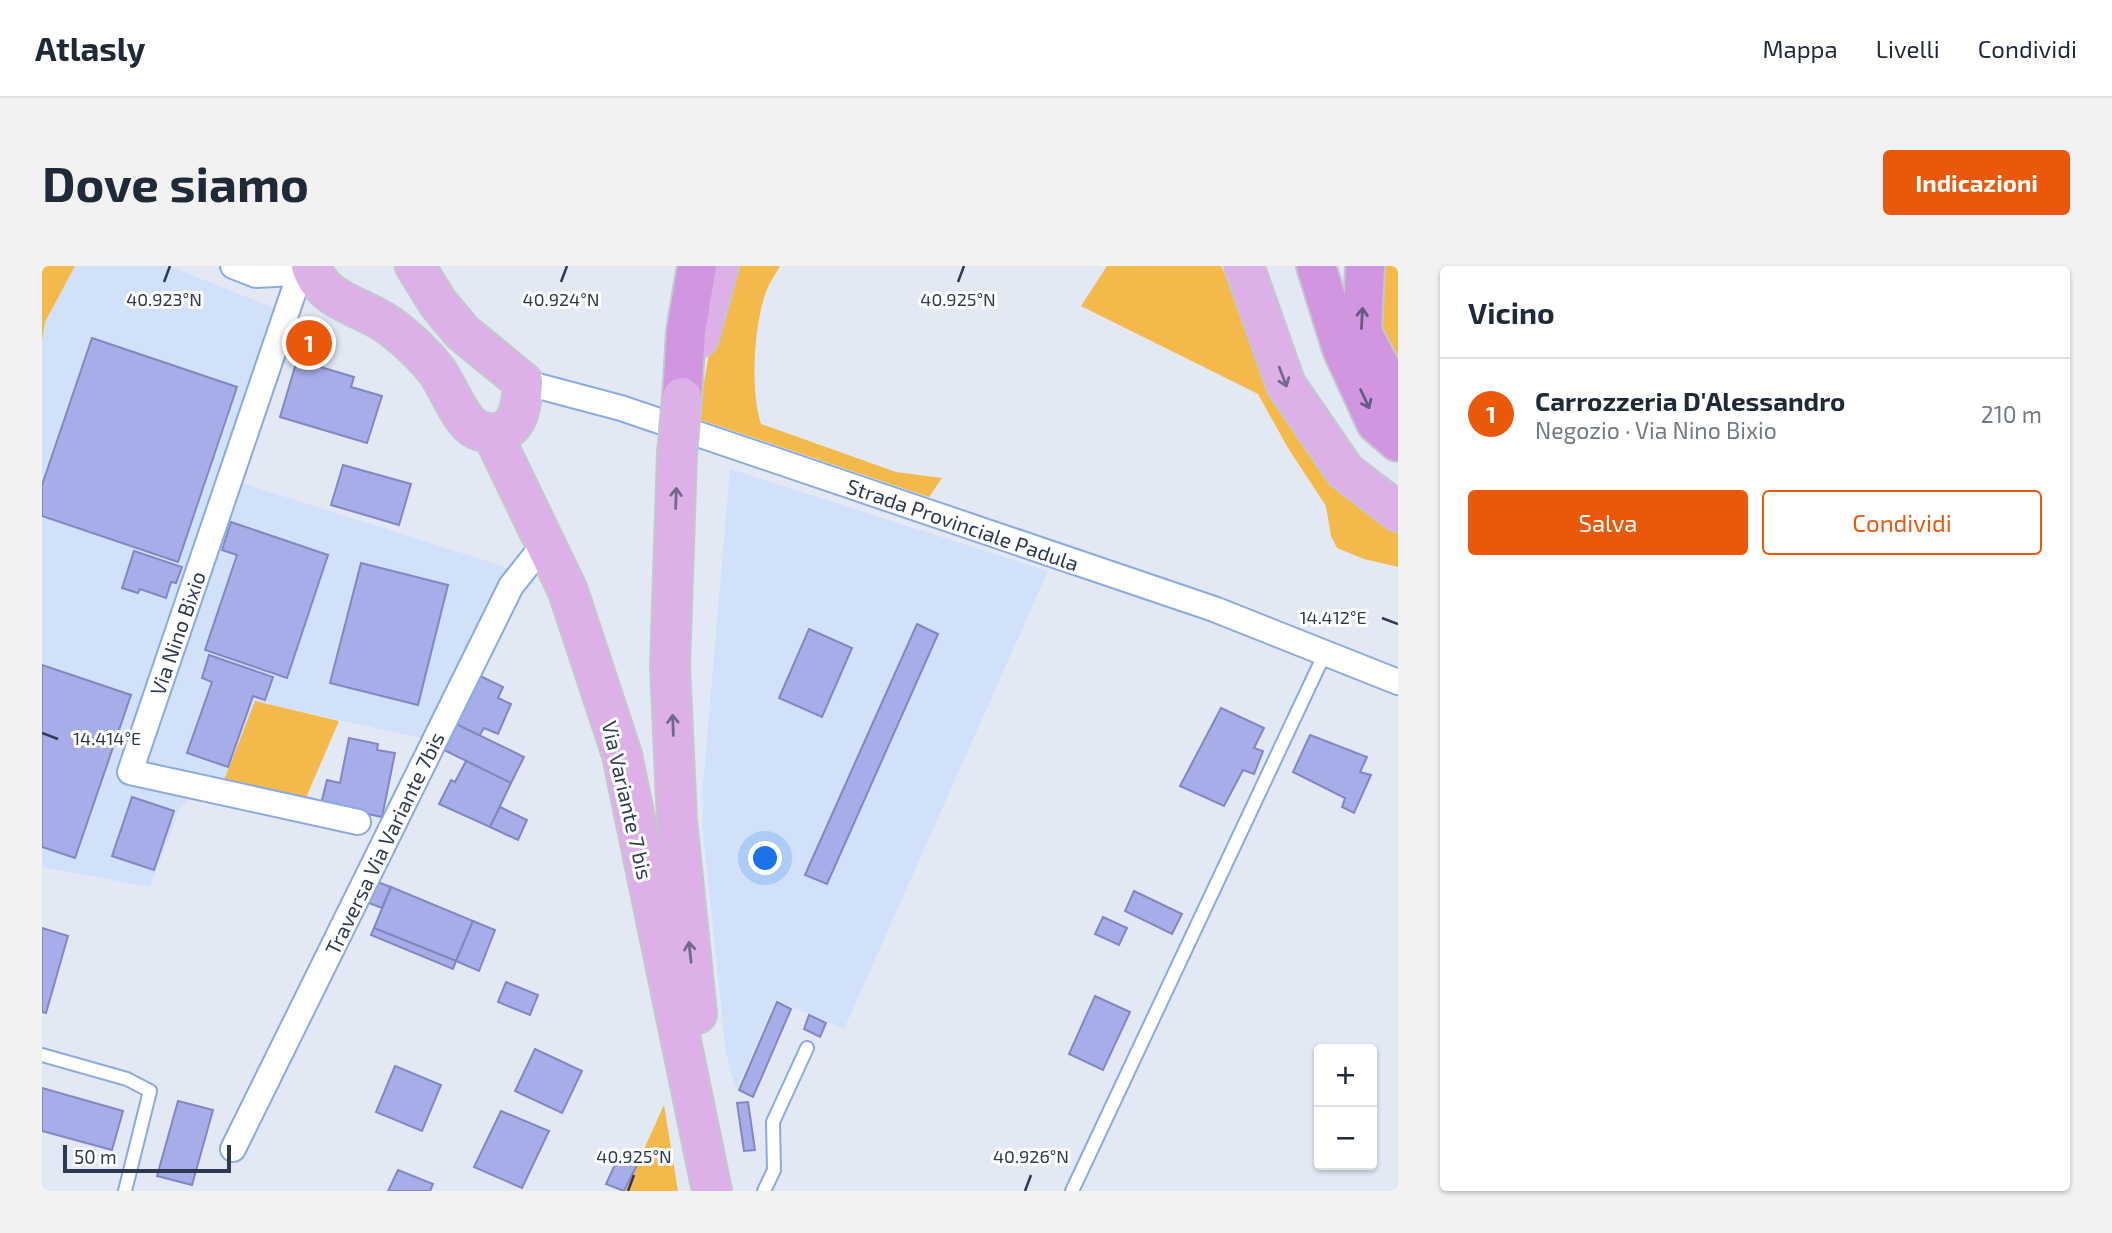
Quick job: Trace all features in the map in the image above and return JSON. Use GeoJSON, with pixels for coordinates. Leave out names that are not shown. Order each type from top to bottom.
{"type":"FeatureCollection","features":[{"type":"Feature","properties":{"kind":"highway"},"geometry":{"type":"LineString","coordinates":[[682,397],[686,331],[697,266]]}},
{"type":"Feature","properties":{"kind":"highway"},"geometry":{"type":"LineString","coordinates":[[1316,266],[1342,349],[1376,424],[1398,442]]}},
{"type":"Feature","properties":{"kind":"highway"},"geometry":{"type":"LineString","coordinates":[[1365,266],[1362,332],[1398,401]]}},
{"type":"Feature","properties":{"kind":"main road"},"geometry":{"type":"LineString","coordinates":[[308,270],[328,293],[369,312],[393,329],[435,369],[473,428],[492,433],[509,428],[517,419],[523,382],[462,332],[438,303],[415,266]]}},
{"type":"Feature","properties":{"kind":"main road"},"geometry":{"type":"LineString","coordinates":[[712,1191],[703,1142],[697,1015],[677,820],[670,666],[677,454],[682,397],[719,266]]}},
{"type":"Feature","properties":{"kind":"main road"},"geometry":{"type":"LineString","coordinates":[[1236,266],[1267,332]]}},
{"type":"Feature","properties":{"kind":"main road"},"geometry":{"type":"LineString","coordinates":[[1244,266],[1286,385],[1345,471],[1398,512]]}},
{"type":"Feature","properties":{"kind":"main road","name":"Via Variante 7 bis"},"geometry":{"type":"LineString","coordinates":[[492,433],[568,591],[622,755],[703,1142]]}},
{"type":"Feature","properties":{"kind":"street"},"geometry":{"type":"LineString","coordinates":[[233,266],[256,275],[308,270]]}},
{"type":"Feature","properties":{"kind":"street","name":"Via Nino Bixio"},"geometry":{"type":"LineString","coordinates":[[308,270],[130,772],[358,822]]}},
{"type":"Feature","properties":{"kind":"street","name":"Strada Provinciale Padula"},"geometry":{"type":"LineString","coordinates":[[523,382],[621,408],[1214,609],[1398,682]]}},
{"type":"Feature","properties":{"kind":"street","name":"Traversa Via Variante 7bis"},"geometry":{"type":"LineString","coordinates":[[233,1149],[511,586],[545,542]]}},
{"type":"Feature","properties":{"kind":"lane"},"geometry":{"type":"LineString","coordinates":[[1072,1191],[1325,653]]}},
{"type":"Feature","properties":{"kind":"lane"},"geometry":{"type":"LineString","coordinates":[[764,1191],[774,1170],[773,1122],[807,1048]]}},
{"type":"Feature","properties":{"kind":"lane"},"geometry":{"type":"LineString","coordinates":[[42,1055],[127,1079],[150,1091],[125,1191]]}},
{"type":"Feature","properties":{"kind":"shaded area"},"geometry":{"type":"Polygon","coordinates":[[[42,266],[75,266],[45,322],[42,341],[42,266]]]}},
{"type":"Feature","properties":{"kind":"shaded area"},"geometry":{"type":"Polygon","coordinates":[[[75,266],[169,266],[289,314],[232,480],[509,568],[429,740],[255,701],[216,803],[191,797],[180,808],[150,887],[42,867],[42,341],[45,322],[75,266]]]}},
{"type":"Feature","properties":{"kind":"shaded area"},"geometry":{"type":"Polygon","coordinates":[[[738,266],[780,266],[765,295],[758,324],[755,394],[761,424],[896,472],[942,478],[929,497],[698,419],[708,359],[738,266]]]}},
{"type":"Feature","properties":{"kind":"shaded area"},"geometry":{"type":"Polygon","coordinates":[[[1107,266],[1221,266],[1243,310],[1392,528],[1398,532],[1398,567],[1364,559],[1337,548],[1331,536],[1326,506],[1288,448],[1258,394],[1081,306],[1107,266]]]}},
{"type":"Feature","properties":{"kind":"shaded area"},"geometry":{"type":"Polygon","coordinates":[[[1375,266],[1398,266],[1398,379],[1389,365],[1371,292],[1375,266]]]}},
{"type":"Feature","properties":{"kind":"shaded area"},"geometry":{"type":"Polygon","coordinates":[[[730,469],[1048,571],[844,1029],[776,1000],[736,1090],[726,1053],[702,824],[730,469]]]}},
{"type":"Feature","properties":{"kind":"shaded area"},"geometry":{"type":"Polygon","coordinates":[[[255,701],[339,721],[305,800],[223,783],[255,701]]]}},
{"type":"Feature","properties":{"kind":"shaded area"},"geometry":{"type":"Polygon","coordinates":[[[664,1105],[678,1191],[625,1191],[664,1105]]]}},
{"type":"Feature","properties":{"kind":"building"},"geometry":{"type":"Polygon","coordinates":[[[92,338],[237,387],[178,562],[42,516],[42,485],[92,338]]]}},
{"type":"Feature","properties":{"kind":"building"},"geometry":{"type":"Polygon","coordinates":[[[297,360],[354,377],[351,387],[382,396],[367,443],[280,417],[297,360]]]}},
{"type":"Feature","properties":{"kind":"building"},"geometry":{"type":"Polygon","coordinates":[[[343,465],[411,484],[399,525],[331,505],[343,465]]]}},
{"type":"Feature","properties":{"kind":"building"},"geometry":{"type":"Polygon","coordinates":[[[231,522],[328,555],[287,678],[205,650],[237,555],[222,550],[231,522]]]}},
{"type":"Feature","properties":{"kind":"building"},"geometry":{"type":"Polygon","coordinates":[[[134,551],[182,567],[176,583],[171,582],[166,598],[140,589],[138,593],[122,588],[134,551]]]}},
{"type":"Feature","properties":{"kind":"building"},"geometry":{"type":"Polygon","coordinates":[[[361,563],[448,585],[418,705],[330,683],[361,563]]]}},
{"type":"Feature","properties":{"kind":"building"},"geometry":{"type":"Polygon","coordinates":[[[917,624],[938,634],[827,884],[805,875],[917,624]]]}},
{"type":"Feature","properties":{"kind":"building"},"geometry":{"type":"Polygon","coordinates":[[[809,629],[852,648],[822,717],[779,698],[809,629]]]}},
{"type":"Feature","properties":{"kind":"building"},"geometry":{"type":"Polygon","coordinates":[[[209,655],[273,677],[265,700],[253,696],[228,767],[187,753],[212,682],[202,678],[209,655]]]}},
{"type":"Feature","properties":{"kind":"building"},"geometry":{"type":"Polygon","coordinates":[[[42,665],[131,695],[75,858],[42,847],[42,665]]]}},
{"type":"Feature","properties":{"kind":"building"},"geometry":{"type":"Polygon","coordinates":[[[478,675],[503,687],[498,698],[511,704],[498,734],[484,728],[479,736],[454,723],[478,675]]]}},
{"type":"Feature","properties":{"kind":"building"},"geometry":{"type":"Polygon","coordinates":[[[1221,708],[1264,728],[1254,748],[1263,751],[1254,774],[1243,770],[1224,806],[1180,786],[1221,708]]]}},
{"type":"Feature","properties":{"kind":"building"},"geometry":{"type":"Polygon","coordinates":[[[454,723],[524,757],[511,783],[442,749],[454,723]]]}},
{"type":"Feature","properties":{"kind":"building"},"geometry":{"type":"Polygon","coordinates":[[[1310,735],[1367,757],[1360,772],[1371,775],[1354,813],[1342,807],[1345,798],[1293,772],[1310,735]]]}},
{"type":"Feature","properties":{"kind":"building"},"geometry":{"type":"Polygon","coordinates":[[[349,738],[378,744],[377,750],[395,753],[382,817],[321,804],[327,780],[340,783],[349,738]]]}},
{"type":"Feature","properties":{"kind":"building"},"geometry":{"type":"Polygon","coordinates":[[[466,761],[511,783],[490,827],[439,804],[451,780],[455,782],[466,761]]]}},
{"type":"Feature","properties":{"kind":"building"},"geometry":{"type":"Polygon","coordinates":[[[132,797],[174,811],[154,870],[112,856],[132,797]]]}},
{"type":"Feature","properties":{"kind":"building"},"geometry":{"type":"Polygon","coordinates":[[[500,807],[527,820],[518,840],[490,827],[500,807]]]}},
{"type":"Feature","properties":{"kind":"building"},"geometry":{"type":"Polygon","coordinates":[[[375,881],[391,887],[382,908],[366,902],[375,881]]]}},
{"type":"Feature","properties":{"kind":"building"},"geometry":{"type":"Polygon","coordinates":[[[391,887],[473,921],[456,961],[374,928],[391,887]]]}},
{"type":"Feature","properties":{"kind":"building"},"geometry":{"type":"Polygon","coordinates":[[[1134,891],[1182,914],[1172,934],[1125,911],[1134,891]]]}},
{"type":"Feature","properties":{"kind":"building"},"geometry":{"type":"Polygon","coordinates":[[[1103,917],[1127,928],[1119,945],[1095,934],[1103,917]]]}},
{"type":"Feature","properties":{"kind":"building"},"geometry":{"type":"Polygon","coordinates":[[[473,921],[495,930],[479,971],[456,961],[473,921]]]}},
{"type":"Feature","properties":{"kind":"building"},"geometry":{"type":"Polygon","coordinates":[[[42,928],[68,936],[46,1013],[42,1012],[42,928]]]}},
{"type":"Feature","properties":{"kind":"building"},"geometry":{"type":"Polygon","coordinates":[[[374,928],[456,961],[453,969],[371,935],[374,928]]]}},
{"type":"Feature","properties":{"kind":"building"},"geometry":{"type":"Polygon","coordinates":[[[506,982],[538,995],[530,1015],[498,1002],[506,982]]]}},
{"type":"Feature","properties":{"kind":"building"},"geometry":{"type":"Polygon","coordinates":[[[1095,996],[1130,1012],[1103,1070],[1069,1054],[1095,996]]]}},
{"type":"Feature","properties":{"kind":"building"},"geometry":{"type":"Polygon","coordinates":[[[777,1002],[791,1009],[753,1097],[739,1090],[777,1002]]]}},
{"type":"Feature","properties":{"kind":"building"},"geometry":{"type":"Polygon","coordinates":[[[809,1015],[826,1023],[820,1037],[804,1029],[809,1015]]]}},
{"type":"Feature","properties":{"kind":"building"},"geometry":{"type":"Polygon","coordinates":[[[535,1049],[582,1071],[562,1113],[515,1091],[535,1049]]]}},
{"type":"Feature","properties":{"kind":"building"},"geometry":{"type":"Polygon","coordinates":[[[395,1066],[441,1085],[422,1131],[376,1112],[395,1066]]]}},
{"type":"Feature","properties":{"kind":"building"},"geometry":{"type":"Polygon","coordinates":[[[42,1088],[123,1111],[112,1150],[42,1131],[42,1088]]]}},
{"type":"Feature","properties":{"kind":"building"},"geometry":{"type":"Polygon","coordinates":[[[178,1101],[213,1110],[192,1185],[157,1176],[178,1101]]]}},
{"type":"Feature","properties":{"kind":"building"},"geometry":{"type":"Polygon","coordinates":[[[748,1102],[755,1150],[744,1151],[737,1103],[748,1102]]]}},
{"type":"Feature","properties":{"kind":"building"},"geometry":{"type":"Polygon","coordinates":[[[501,1111],[549,1131],[522,1188],[474,1167],[501,1111]]]}},
{"type":"Feature","properties":{"kind":"building"},"geometry":{"type":"Polygon","coordinates":[[[619,1156],[637,1165],[624,1191],[606,1184],[619,1156]]]}},
{"type":"Feature","properties":{"kind":"building"},"geometry":{"type":"Polygon","coordinates":[[[398,1170],[433,1184],[430,1191],[388,1191],[398,1170]]]}},
{"type":"Feature","properties":{"kind":"place","name":"Carrozzeria D'Alessandro"},"geometry":{"type":"Point","coordinates":[309,343]}}]}
